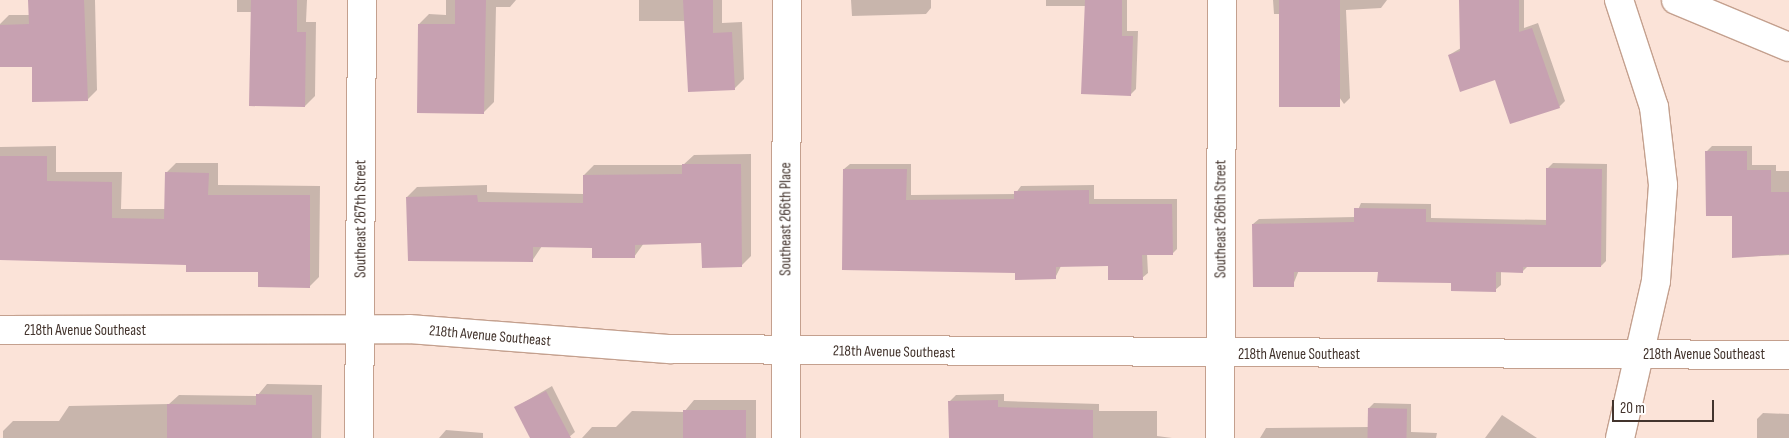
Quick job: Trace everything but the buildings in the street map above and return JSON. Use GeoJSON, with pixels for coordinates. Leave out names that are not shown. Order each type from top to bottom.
{"type":"FeatureCollection","features":[{"type":"Feature","properties":{"kind":"street","name":"Southeast 267th Street"},"geometry":{"type":"LineString","coordinates":[[359,438],[362,0]]}},
{"type":"Feature","properties":{"kind":"street","name":"Southeast 266th Place"},"geometry":{"type":"LineString","coordinates":[[786,0],[786,438]]}},
{"type":"Feature","properties":{"kind":"street","name":"Southeast 266th Street"},"geometry":{"type":"LineString","coordinates":[[1220,438],[1222,0]]}},
{"type":"Feature","properties":{"kind":"street"},"geometry":{"type":"LineString","coordinates":[[1619,0],[1654,108],[1663,185],[1656,281],[1641,356],[1620,438]]}},
{"type":"Feature","properties":{"kind":"street"},"geometry":{"type":"LineString","coordinates":[[1676,0],[1789,47]]}},
{"type":"Feature","properties":{"kind":"street","name":"218th Avenue Southeast"},"geometry":{"type":"LineString","coordinates":[[0,330],[409,330],[616,347],[786,350],[1220,356],[1789,356]]}}]}
